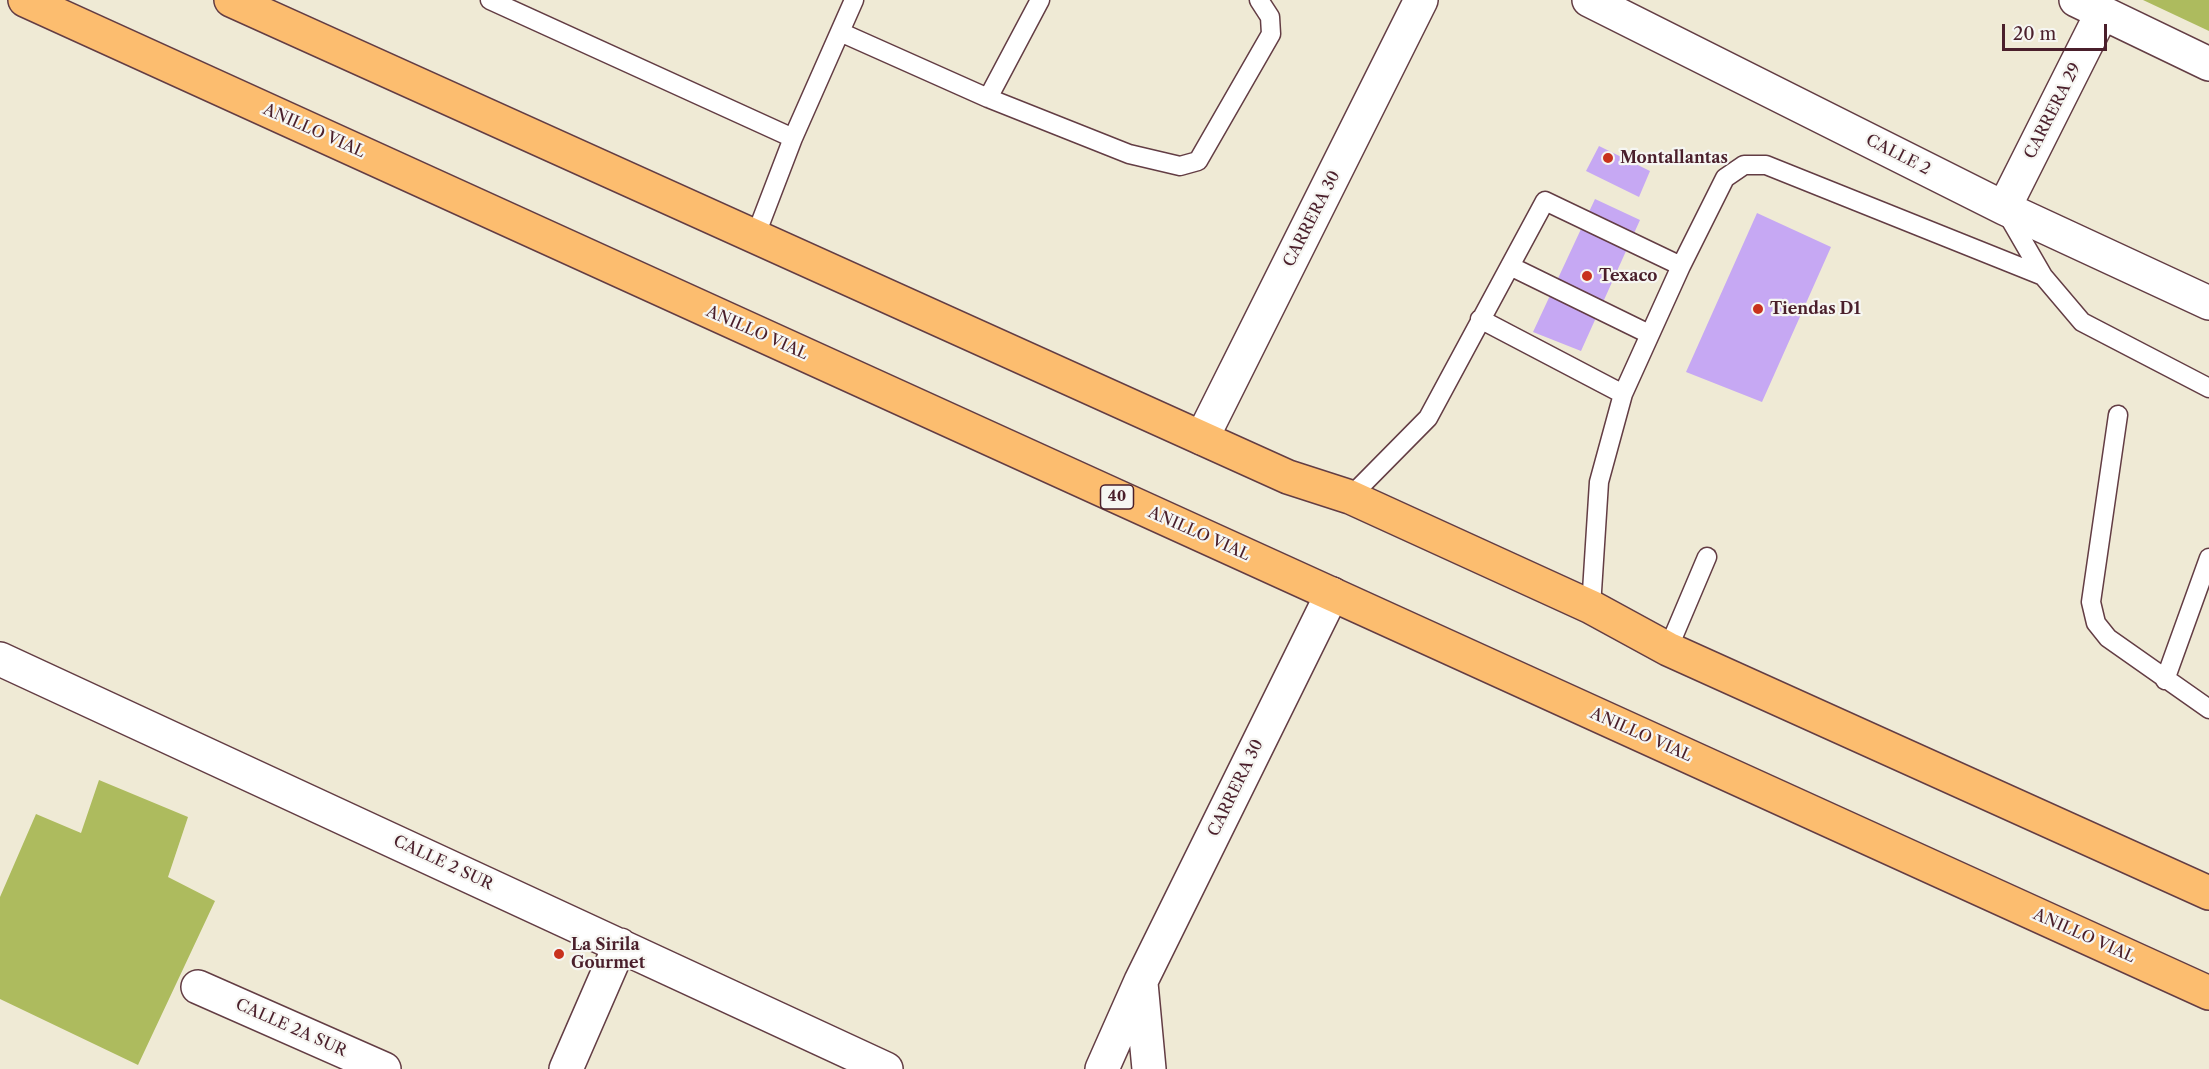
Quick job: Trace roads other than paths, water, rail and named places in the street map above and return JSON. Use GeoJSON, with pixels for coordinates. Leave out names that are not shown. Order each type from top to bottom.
{"type":"FeatureCollection","features":[{"type":"Feature","properties":{"kind":"highway","name":"ANILLO VIAL"},"geometry":{"type":"LineString","coordinates":[[25,0],[2209,993]]}},
{"type":"Feature","properties":{"kind":"highway"},"geometry":{"type":"LineString","coordinates":[[231,0],[1288,477],[1350,497],[1591,607],[1668,649],[2209,893]]}},
{"type":"Feature","properties":{"kind":"street","name":"CARRERA 30"},"geometry":{"type":"LineString","coordinates":[[1202,438],[1422,0]]}},
{"type":"Feature","properties":{"kind":"street","name":"CALLE 2"},"geometry":{"type":"LineString","coordinates":[[1589,0],[2004,208],[2209,303]]}},
{"type":"Feature","properties":{"kind":"street","name":"CARRERA 29"},"geometry":{"type":"LineString","coordinates":[[2004,208],[2089,7]]}},
{"type":"Feature","properties":{"kind":"street"},"geometry":{"type":"LineString","coordinates":[[2089,7],[2209,64]]}},
{"type":"Feature","properties":{"kind":"street","name":"CARRERA 30"},"geometry":{"type":"LineString","coordinates":[[1102,1069],[1141,981],[1332,594]]}},
{"type":"Feature","properties":{"kind":"street","name":"CALLE 2 SUR"},"geometry":{"type":"LineString","coordinates":[[0,659],[886,1069]]}},
{"type":"Feature","properties":{"kind":"street"},"geometry":{"type":"LineString","coordinates":[[566,1069],[620,945]]}},
{"type":"Feature","properties":{"kind":"street"},"geometry":{"type":"LineString","coordinates":[[1141,981],[1149,1069]]}},
{"type":"Feature","properties":{"kind":"street","name":"CALLE 2A SUR"},"geometry":{"type":"LineString","coordinates":[[198,987],[384,1069]]}},
{"type":"Feature","properties":{"kind":"lane"},"geometry":{"type":"LineString","coordinates":[[490,0],[793,138]]}},
{"type":"Feature","properties":{"kind":"lane"},"geometry":{"type":"LineString","coordinates":[[755,237],[793,138],[854,0]]}},
{"type":"Feature","properties":{"kind":"lane"},"geometry":{"type":"LineString","coordinates":[[988,98],[1040,0]]}},
{"type":"Feature","properties":{"kind":"lane"},"geometry":{"type":"LineString","coordinates":[[840,32],[988,98],[1129,154],[1180,166],[1198,161],[1271,34],[1270,17],[1259,0]]}},
{"type":"Feature","properties":{"kind":"lane"},"geometry":{"type":"LineString","coordinates":[[1591,607],[1599,482],[1623,394],[1680,266],[1725,178],[1744,165],[1766,165],[2043,276]]}},
{"type":"Feature","properties":{"kind":"lane"},"geometry":{"type":"LineString","coordinates":[[1350,497],[1428,418],[1545,201],[1680,266]]}},
{"type":"Feature","properties":{"kind":"lane"},"geometry":{"type":"LineString","coordinates":[[2004,208],[2043,276],[2082,322],[2209,388]]}},
{"type":"Feature","properties":{"kind":"lane"},"geometry":{"type":"LineString","coordinates":[[1510,266],[1649,334]]}},
{"type":"Feature","properties":{"kind":"lane"},"geometry":{"type":"LineString","coordinates":[[1480,319],[1623,394]]}},
{"type":"Feature","properties":{"kind":"lane"},"geometry":{"type":"LineString","coordinates":[[2118,415],[2091,602],[2096,623],[2108,638],[2209,709]]}},
{"type":"Feature","properties":{"kind":"lane"},"geometry":{"type":"LineString","coordinates":[[1668,649],[1707,557]]}},
{"type":"Feature","properties":{"kind":"lane"},"geometry":{"type":"LineString","coordinates":[[2165,680],[2209,558]]}},
{"type":"Feature","properties":{"kind":"place","name":"Montallantas"},"geometry":{"type":"Point","coordinates":[1608,158]}},
{"type":"Feature","properties":{"kind":"place","name":"Texaco"},"geometry":{"type":"Point","coordinates":[1587,276]}},
{"type":"Feature","properties":{"kind":"place","name":"Tiendas D1"},"geometry":{"type":"Point","coordinates":[1758,309]}},
{"type":"Feature","properties":{"kind":"place","name":"La Sirila Gourmet"},"geometry":{"type":"Point","coordinates":[559,954]}}]}
